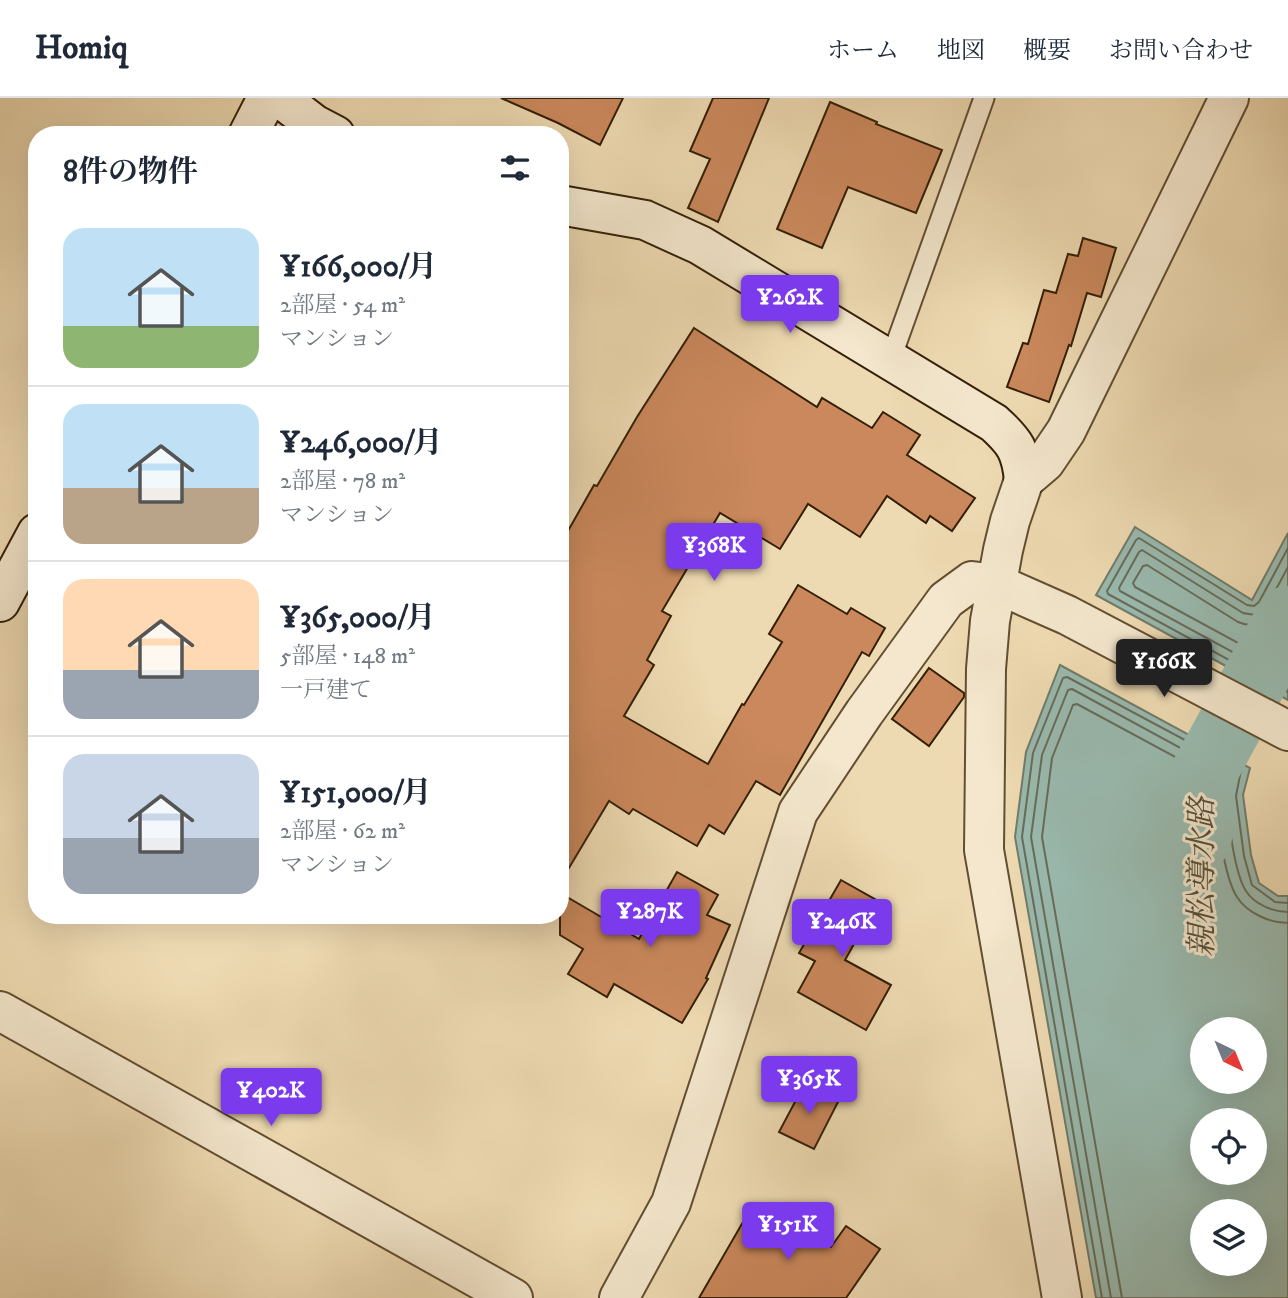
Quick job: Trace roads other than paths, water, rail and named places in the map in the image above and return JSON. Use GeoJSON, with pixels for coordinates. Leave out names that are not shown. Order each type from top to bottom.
{"type":"FeatureCollection","features":[{"type":"Feature","properties":{"kind":"street"},"geometry":{"type":"LineString","coordinates":[[253,126],[267,98]]}},
{"type":"Feature","properties":{"kind":"street"},"geometry":{"type":"LineString","coordinates":[[281,98],[318,126]]}},
{"type":"Feature","properties":{"kind":"street"},"geometry":{"type":"LineString","coordinates":[[1024,480],[1045,462],[1066,430],[1229,98]]}},
{"type":"Feature","properties":{"kind":"street"},"geometry":{"type":"LineString","coordinates":[[569,207],[645,220],[700,245],[994,423],[1012,439],[1022,458],[1024,480],[1010,521],[997,584],[986,669],[984,850],[1062,1298]]}},
{"type":"Feature","properties":{"kind":"street"},"geometry":{"type":"LineString","coordinates":[[0,602],[28,550]]}},
{"type":"Feature","properties":{"kind":"street"},"geometry":{"type":"LineString","coordinates":[[619,1298],[671,1203],[798,812],[864,713],[946,600],[972,581],[997,584],[1067,615],[1288,731]]}},
{"type":"Feature","properties":{"kind":"street"},"geometry":{"type":"LineString","coordinates":[[0,1011],[513,1298]]}},
{"type":"Feature","properties":{"kind":"lane"},"geometry":{"type":"LineString","coordinates":[[890,361],[984,98]]}},
{"type":"Feature","properties":{"kind":"water"},"geometry":{"type":"Polygon","coordinates":[[[1135,527],[1252,600],[1288,533],[1288,700],[1096,595],[1135,527]]]}},
{"type":"Feature","properties":{"kind":"water"},"geometry":{"type":"Polygon","coordinates":[[[1060,665],[1250,768],[1243,795],[1251,855],[1259,883],[1278,896],[1288,896],[1288,1298],[1096,1298],[1015,837],[1026,752],[1060,665]]]}},
{"type":"Feature","properties":{"kind":"waterway","name":"親松導水路"},"geometry":{"type":"LineString","coordinates":[[1199,838],[1201,778],[1288,619]]}}]}
